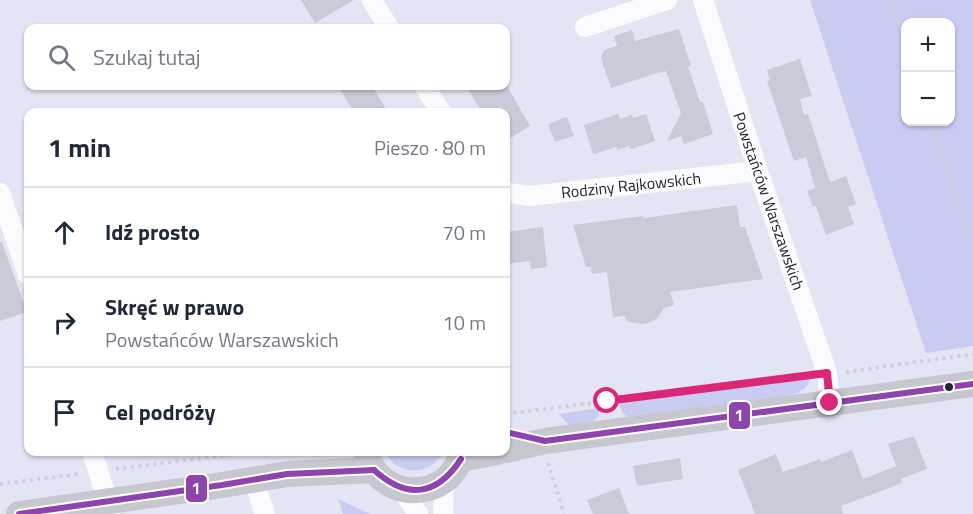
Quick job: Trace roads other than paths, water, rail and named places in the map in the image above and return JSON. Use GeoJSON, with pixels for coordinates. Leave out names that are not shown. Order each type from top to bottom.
{"type":"FeatureCollection","features":[{"type":"Feature","properties":{"kind":"main road"},"geometry":{"type":"LineString","coordinates":[[510,449],[545,441],[973,384]]}},
{"type":"Feature","properties":{"kind":"main road"},"geometry":{"type":"LineString","coordinates":[[510,433],[545,441]]}},
{"type":"Feature","properties":{"kind":"main road"},"geometry":{"type":"LineString","coordinates":[[287,474],[328,456]]}},
{"type":"Feature","properties":{"kind":"main road"},"geometry":{"type":"LineString","coordinates":[[19,514],[109,508],[287,474],[370,461],[382,478],[391,485],[416,491],[444,482],[457,467],[462,456]]}},
{"type":"Feature","properties":{"kind":"street"},"geometry":{"type":"LineString","coordinates":[[372,0],[387,24]]}},
{"type":"Feature","properties":{"kind":"street"},"geometry":{"type":"LineString","coordinates":[[585,27],[667,0]]}},
{"type":"Feature","properties":{"kind":"street","name":"Powstańców Warszawskich"},"geometry":{"type":"LineString","coordinates":[[703,0],[830,403]]}},
{"type":"Feature","properties":{"kind":"street"},"geometry":{"type":"LineString","coordinates":[[427,90],[438,108]]}},
{"type":"Feature","properties":{"kind":"street","name":"Rodziny Rajkowskich"},"geometry":{"type":"LineString","coordinates":[[510,193],[531,196],[758,171]]}},
{"type":"Feature","properties":{"kind":"street"},"geometry":{"type":"LineString","coordinates":[[0,193],[24,263]]}},
{"type":"Feature","properties":{"kind":"street"},"geometry":{"type":"LineString","coordinates":[[93,456],[109,508]]}},
{"type":"Feature","properties":{"kind":"street"},"geometry":{"type":"LineString","coordinates":[[254,481],[266,514]]}},
{"type":"Feature","properties":{"kind":"street"},"geometry":{"type":"LineString","coordinates":[[442,514],[444,482]]}},
{"type":"Feature","properties":{"kind":"street"},"geometry":{"type":"LineString","coordinates":[[402,489],[418,514]]}}]}
